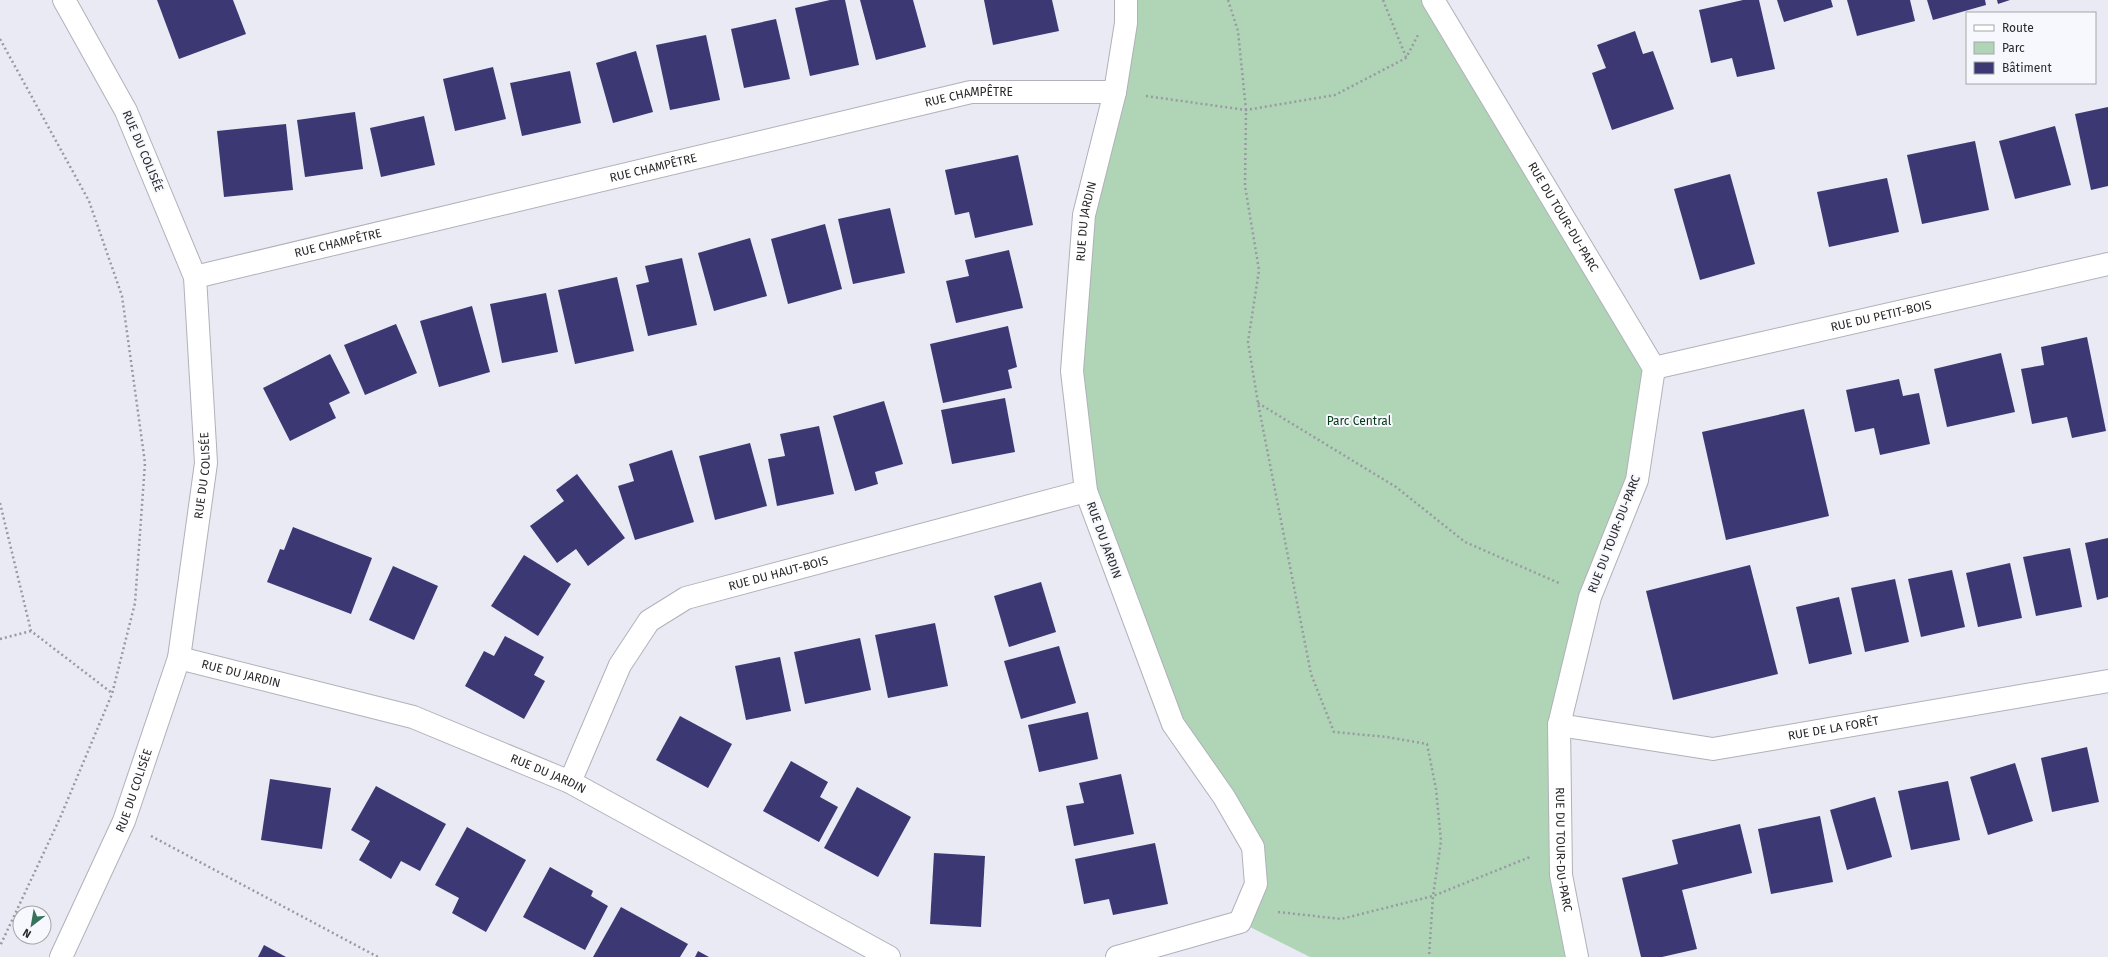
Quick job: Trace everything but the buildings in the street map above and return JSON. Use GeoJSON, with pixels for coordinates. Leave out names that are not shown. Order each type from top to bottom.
{"type":"FeatureCollection","features":[{"type":"Feature","properties":{"kind":"street","name":"RUE DU COLISÉE"},"geometry":{"type":"LineString","coordinates":[[61,957],[124,821],[179,658],[206,464],[195,276],[126,111],[64,0]]}},
{"type":"Feature","properties":{"kind":"street","name":"RUE DU JARDIN"},"geometry":{"type":"LineString","coordinates":[[1117,957],[1240,922],[1256,884],[1253,847],[1224,797],[1173,724],[1086,491],[1072,371],[1084,215],[1115,92],[1126,23],[1126,0]]}},
{"type":"Feature","properties":{"kind":"street","name":"RUE DU TOUR-DU-PARC"},"geometry":{"type":"LineString","coordinates":[[1440,2],[1654,368],[1637,480],[1590,597],[1559,725],[1561,875],[1577,957]]}},
{"type":"Feature","properties":{"kind":"street","name":"RUE CHAMPÊTRE"},"geometry":{"type":"LineString","coordinates":[[195,276],[971,92],[1115,92]]}},
{"type":"Feature","properties":{"kind":"street","name":"RUE DU PETIT-BOIS"},"geometry":{"type":"LineString","coordinates":[[1654,368],[2108,264]]}},
{"type":"Feature","properties":{"kind":"street","name":"RUE DU HAUT-BOIS"},"geometry":{"type":"LineString","coordinates":[[570,782],[620,665],[649,621],[686,598],[1086,491]]}},
{"type":"Feature","properties":{"kind":"street","name":"RUE DU JARDIN"},"geometry":{"type":"LineString","coordinates":[[179,658],[413,717],[570,782],[889,957]]}},
{"type":"Feature","properties":{"kind":"street","name":"RUE DE LA FORÊT"},"geometry":{"type":"LineString","coordinates":[[1559,725],[1713,749],[2108,681]]}},
{"type":"Feature","properties":{"kind":"path"},"geometry":{"type":"LineString","coordinates":[[1228,0],[1238,31],[1246,110],[1245,186],[1259,270],[1248,342],[1258,403],[1312,674],[1334,732],[1387,736],[1428,744],[1436,789],[1441,841],[1433,896],[1429,957]]}},
{"type":"Feature","properties":{"kind":"path"},"geometry":{"type":"LineString","coordinates":[[1383,0],[1406,58]]}},
{"type":"Feature","properties":{"kind":"path"},"geometry":{"type":"LineString","coordinates":[[1115,92],[1246,110],[1335,95],[1406,58],[1440,2]]}},
{"type":"Feature","properties":{"kind":"path"},"geometry":{"type":"LineString","coordinates":[[0,39],[89,202],[122,296],[145,463],[135,603],[112,694],[60,818],[0,946]]}},
{"type":"Feature","properties":{"kind":"path"},"geometry":{"type":"LineString","coordinates":[[1258,403],[1396,487],[1465,542],[1590,597]]}},
{"type":"Feature","properties":{"kind":"path"},"geometry":{"type":"LineString","coordinates":[[0,503],[31,631],[112,694]]}},
{"type":"Feature","properties":{"kind":"path"},"geometry":{"type":"LineString","coordinates":[[0,639],[31,631]]}},
{"type":"Feature","properties":{"kind":"path"},"geometry":{"type":"LineString","coordinates":[[124,821],[378,957]]}},
{"type":"Feature","properties":{"kind":"path"},"geometry":{"type":"LineString","coordinates":[[1246,908],[1341,919],[1433,896],[1560,845]]}},
{"type":"Feature","properties":{"kind":"green space","name":"Parc Central"},"geometry":{"type":"Polygon","coordinates":[[[1126,0],[1433,0],[1654,368],[1637,480],[1559,725],[1577,957],[1310,957],[1240,922],[1253,847],[1173,724],[1086,491],[1072,371],[1126,0]]]}}]}
